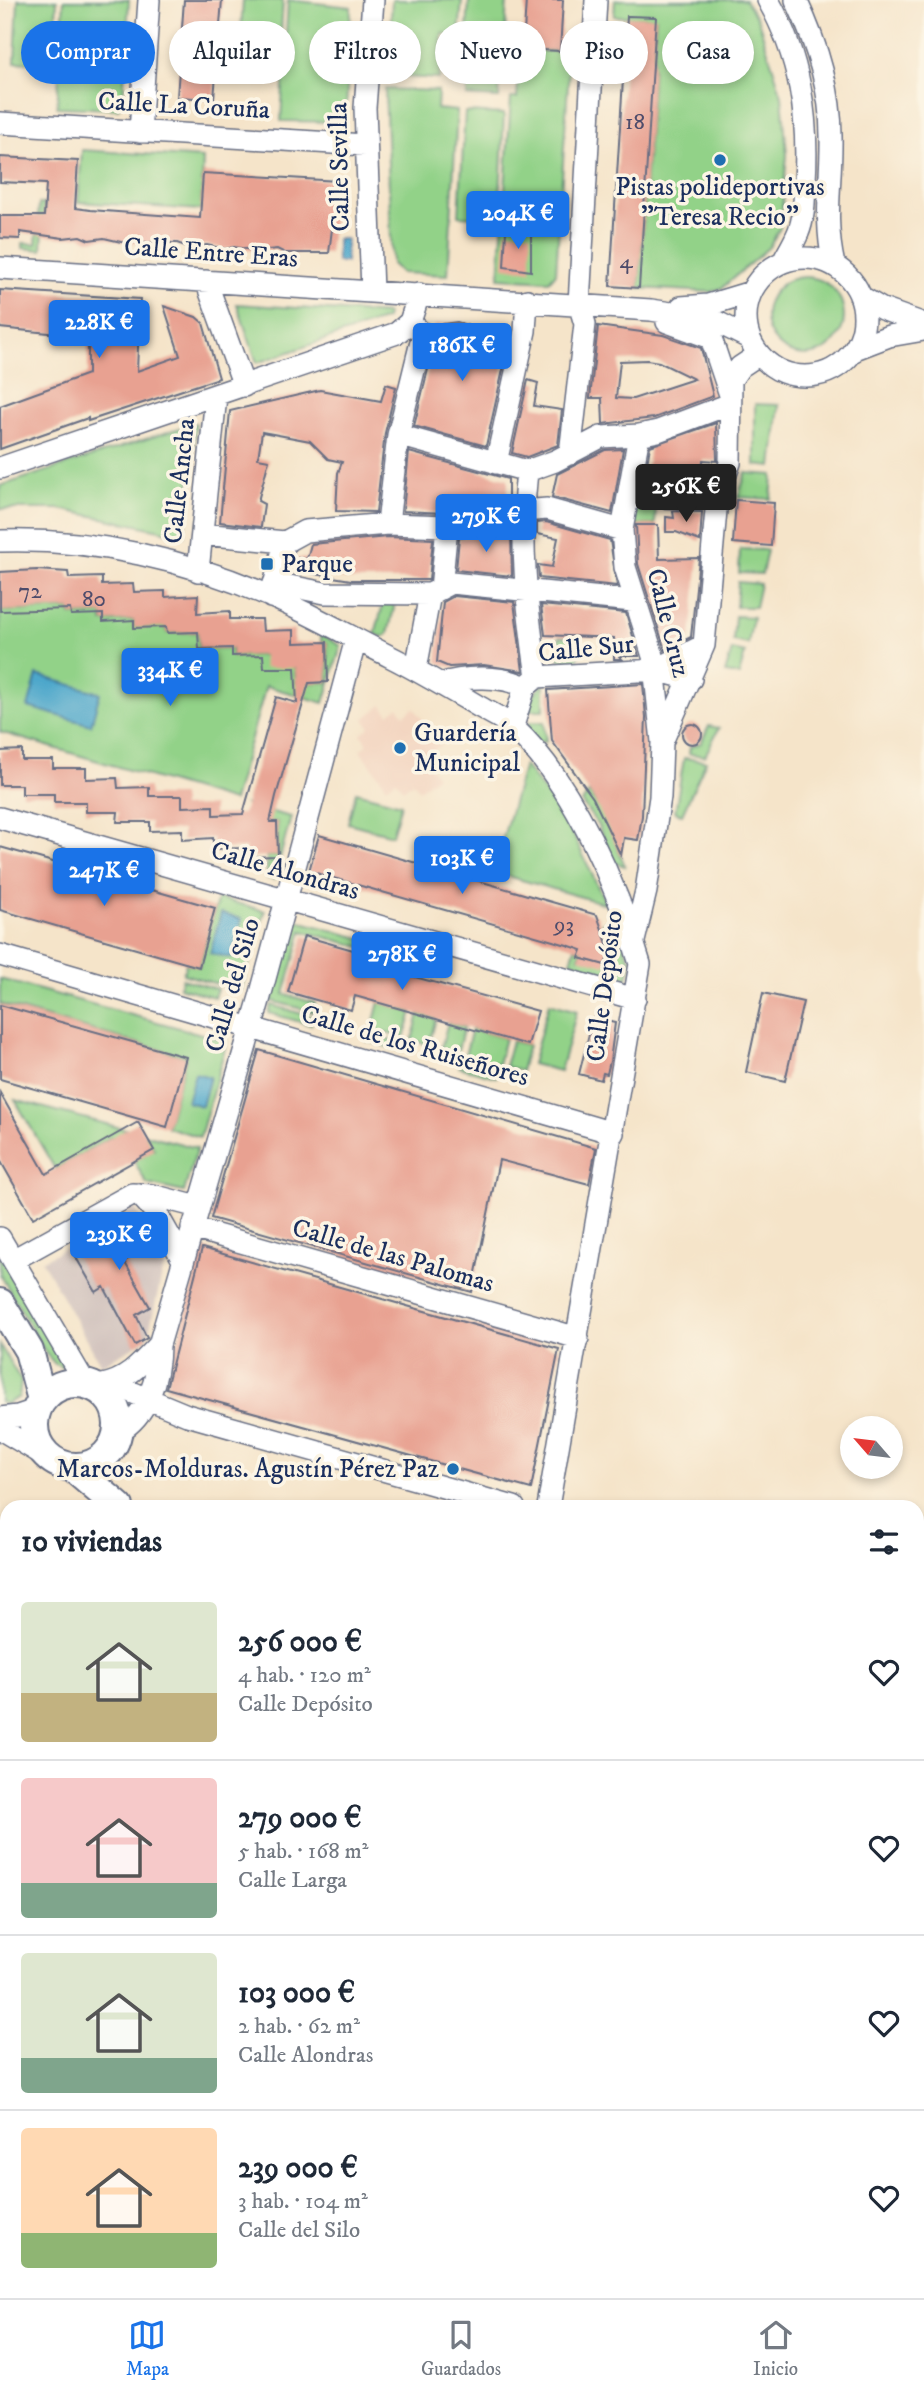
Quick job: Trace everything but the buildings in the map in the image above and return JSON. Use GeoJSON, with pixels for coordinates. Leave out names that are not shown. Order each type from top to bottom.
{"type":"FeatureCollection","features":[{"type":"Feature","properties":{"kind":"main road"},"geometry":{"type":"LineString","coordinates":[[0,1303],[29,1351],[39,1405],[35,1436],[60,1462],[110,1500]]}},
{"type":"Feature","properties":{"kind":"main road"},"geometry":{"type":"LineString","coordinates":[[29,1351],[90,1384],[114,1406],[121,1435],[118,1500]]}},
{"type":"Feature","properties":{"kind":"main road"},"geometry":{"type":"LineString","coordinates":[[39,1405],[53,1389],[90,1384]]}},
{"type":"Feature","properties":{"kind":"main road"},"geometry":{"type":"LineString","coordinates":[[60,1462],[86,1466],[100,1460],[121,1435]]}},
{"type":"Feature","properties":{"kind":"street"},"geometry":{"type":"LineString","coordinates":[[140,132],[149,0]]}},
{"type":"Feature","properties":{"kind":"street","name":"Calle Sevilla"},"geometry":{"type":"LineString","coordinates":[[372,292],[365,145],[366,82],[373,0]]}},
{"type":"Feature","properties":{"kind":"street"},"geometry":{"type":"LineString","coordinates":[[570,454],[585,324],[579,304],[597,0]]}},
{"type":"Feature","properties":{"kind":"street"},"geometry":{"type":"LineString","coordinates":[[768,0],[792,52],[803,91],[807,141],[804,211],[798,233],[783,262]]}},
{"type":"Feature","properties":{"kind":"street"},"geometry":{"type":"LineString","coordinates":[[796,0],[816,48],[827,92],[831,135],[826,234],[834,265]]}},
{"type":"Feature","properties":{"kind":"street","name":"Calle La Coruña"},"geometry":{"type":"LineString","coordinates":[[0,123],[365,145]]}},
{"type":"Feature","properties":{"kind":"street"},"geometry":{"type":"LineString","coordinates":[[754,347],[745,315],[751,292],[764,274],[783,262],[808,257],[834,265],[850,278],[860,296],[863,323],[855,349]]}},
{"type":"Feature","properties":{"kind":"street","name":"Calle Entre Eras"},"geometry":{"type":"LineString","coordinates":[[0,268],[651,310]]}},
{"type":"Feature","properties":{"kind":"street"},"geometry":{"type":"LineString","coordinates":[[206,281],[244,386]]}},
{"type":"Feature","properties":{"kind":"street"},"geometry":{"type":"LineString","coordinates":[[651,310],[708,304],[751,292]]}},
{"type":"Feature","properties":{"kind":"street"},"geometry":{"type":"LineString","coordinates":[[0,468],[397,333],[410,322],[419,294]]}},
{"type":"Feature","properties":{"kind":"street"},"geometry":{"type":"LineString","coordinates":[[860,296],[882,309],[924,324]]}},
{"type":"Feature","properties":{"kind":"street"},"geometry":{"type":"LineString","coordinates":[[496,463],[525,331],[527,300]]}},
{"type":"Feature","properties":{"kind":"street"},"geometry":{"type":"LineString","coordinates":[[651,310],[667,322],[714,343],[754,347]]}},
{"type":"Feature","properties":{"kind":"street"},"geometry":{"type":"LineString","coordinates":[[651,310],[711,319],[754,347],[772,367],[789,375],[808,377],[834,368],[855,349],[889,336],[924,330]]}},
{"type":"Feature","properties":{"kind":"street"},"geometry":{"type":"LineString","coordinates":[[388,524],[398,435],[423,334],[410,322]]}},
{"type":"Feature","properties":{"kind":"street","name":"Calle Depósito"},"geometry":{"type":"LineString","coordinates":[[714,343],[730,400]]}},
{"type":"Feature","properties":{"kind":"street","name":"Calle Depósito"},"geometry":{"type":"LineString","coordinates":[[549,1500],[635,999],[640,964],[634,941],[646,891],[658,810],[662,742],[704,645],[717,499],[730,463],[731,380],[754,347]]}},
{"type":"Feature","properties":{"kind":"street","name":"Calle Ancha"},"geometry":{"type":"LineString","coordinates":[[198,571],[216,396]]}},
{"type":"Feature","properties":{"kind":"street"},"geometry":{"type":"LineString","coordinates":[[398,435],[527,471],[570,454],[601,437],[639,435],[730,400]]}},
{"type":"Feature","properties":{"kind":"street","name":"Calle Cruz"},"geometry":{"type":"LineString","coordinates":[[639,435],[631,496],[622,530],[625,567],[633,601],[655,670],[662,742]]}},
{"type":"Feature","properties":{"kind":"street"},"geometry":{"type":"LineString","coordinates":[[527,471],[523,510],[531,682]]}},
{"type":"Feature","properties":{"kind":"street"},"geometry":{"type":"LineString","coordinates":[[631,496],[717,499]]}},
{"type":"Feature","properties":{"kind":"street"},"geometry":{"type":"LineString","coordinates":[[203,534],[285,542],[305,531],[388,524],[447,526],[513,517],[523,510],[547,509],[622,530]]}},
{"type":"Feature","properties":{"kind":"street"},"geometry":{"type":"LineString","coordinates":[[416,670],[447,526]]}},
{"type":"Feature","properties":{"kind":"street"},"geometry":{"type":"LineString","coordinates":[[0,541],[36,540],[89,545],[164,560],[272,590],[325,593],[435,591],[451,583],[633,601]]}},
{"type":"Feature","properties":{"kind":"street"},"geometry":{"type":"LineString","coordinates":[[272,590],[285,542]]}},
{"type":"Feature","properties":{"kind":"street"},"geometry":{"type":"LineString","coordinates":[[272,590],[513,726],[538,756],[582,819],[634,941]]}},
{"type":"Feature","properties":{"kind":"street","name":"Calle del Silo"},"geometry":{"type":"LineString","coordinates":[[121,1435],[148,1397],[159,1366],[159,1345],[286,901],[356,639]]}},
{"type":"Feature","properties":{"kind":"street","name":"Calle Sur"},"geometry":{"type":"LineString","coordinates":[[655,670],[704,645]]}},
{"type":"Feature","properties":{"kind":"street","name":"Calle Sur"},"geometry":{"type":"LineString","coordinates":[[441,684],[457,678],[531,682],[655,670],[691,679]]}},
{"type":"Feature","properties":{"kind":"street","name":"Calle Sur"},"geometry":{"type":"LineString","coordinates":[[513,726],[531,682]]}},
{"type":"Feature","properties":{"kind":"street","name":"Calle Alondras"},"geometry":{"type":"LineString","coordinates":[[0,818],[635,999]]}},
{"type":"Feature","properties":{"kind":"street","name":"Calle de los Ruiseñores"},"geometry":{"type":"LineString","coordinates":[[0,955],[614,1133]]}},
{"type":"Feature","properties":{"kind":"street"},"geometry":{"type":"LineString","coordinates":[[13,1260],[123,1199],[139,1194],[198,1207]]}},
{"type":"Feature","properties":{"kind":"street"},"geometry":{"type":"LineString","coordinates":[[139,1194],[157,1214],[183,1259]]}},
{"type":"Feature","properties":{"kind":"street","name":"Calle de las Palomas"},"geometry":{"type":"LineString","coordinates":[[192,1228],[578,1338]]}},
{"type":"Feature","properties":{"kind":"street"},"geometry":{"type":"LineString","coordinates":[[0,1237],[90,1384],[148,1397],[187,1415],[489,1500]]}},
{"type":"Feature","properties":{"kind":"street","name":"Calle del Silo"},"geometry":{"type":"LineString","coordinates":[[90,1384],[135,1370],[159,1345]]}},
{"type":"Feature","properties":{"kind":"street"},"geometry":{"type":"LineString","coordinates":[[0,1418],[18,1416],[39,1405]]}},
{"type":"Feature","properties":{"kind":"street"},"geometry":{"type":"LineString","coordinates":[[121,1435],[187,1415]]}},
{"type":"Feature","properties":{"kind":"street"},"geometry":{"type":"LineString","coordinates":[[0,1429],[60,1462]]}},
{"type":"Feature","properties":{"kind":"shaded area","name":"Guardería Municipal"},"geometry":{"type":"Polygon","coordinates":[[[382,705],[389,714],[398,707],[404,715],[414,708],[441,745],[433,751],[440,760],[430,767],[437,776],[419,790],[413,782],[403,789],[396,780],[387,787],[360,750],[368,744],[361,734],[370,727],[364,719],[382,705]]]}},
{"type":"Feature","properties":{"kind":"shaded area"},"geometry":{"type":"Polygon","coordinates":[[[135,1208],[165,1262],[147,1339],[101,1365],[42,1261],[135,1208]]]}},
{"type":"Feature","properties":{"kind":"green space"},"geometry":{"type":"Polygon","coordinates":[[[18,0],[57,0],[56,21],[21,21],[21,62],[15,62],[18,0]]]}},
{"type":"Feature","properties":{"kind":"green space"},"geometry":{"type":"Polygon","coordinates":[[[64,0],[129,0],[128,21],[63,21],[64,0]]]}},
{"type":"Feature","properties":{"kind":"green space"},"geometry":{"type":"Polygon","coordinates":[[[243,0],[283,0],[282,21],[242,21],[243,0]]]}},
{"type":"Feature","properties":{"kind":"green space"},"geometry":{"type":"Polygon","coordinates":[[[288,0],[351,7],[350,21],[309,21],[309,84],[347,84],[346,111],[341,122],[281,121],[283,84],[295,84],[295,21],[287,21],[288,0]]]}},
{"type":"Feature","properties":{"kind":"green space"},"geometry":{"type":"Polygon","coordinates":[[[392,0],[462,0],[460,21],[435,21],[435,79],[421,78],[421,21],[391,21],[392,0]]]}},
{"type":"Feature","properties":{"kind":"green space"},"geometry":{"type":"Polygon","coordinates":[[[469,0],[507,0],[506,21],[468,21],[469,0]]]}},
{"type":"Feature","properties":{"kind":"green space","name":"Pistas polideportivas \"Teresa Recio\""},"geometry":{"type":"Polygon","coordinates":[[[615,0],[745,0],[758,20],[782,96],[787,155],[780,228],[769,247],[722,288],[710,292],[639,288],[656,18],[614,16],[615,0]]]}},
{"type":"Feature","properties":{"kind":"green space"},"geometry":{"type":"Polygon","coordinates":[[[546,51],[560,51],[560,84],[568,84],[556,273],[549,281],[499,278],[511,98],[517,98],[518,84],[546,84],[546,51]]]}},
{"type":"Feature","properties":{"kind":"green space"},"geometry":{"type":"Polygon","coordinates":[[[59,84],[124,84],[123,101],[118,109],[57,107],[59,84]]]}},
{"type":"Feature","properties":{"kind":"green space"},"geometry":{"type":"Polygon","coordinates":[[[468,84],[500,84],[499,98],[467,96],[468,84]]]}},
{"type":"Feature","properties":{"kind":"green space"},"geometry":{"type":"Polygon","coordinates":[[[385,89],[438,91],[437,109],[457,111],[448,275],[401,273],[392,264],[385,89]]]}},
{"type":"Feature","properties":{"kind":"green space"},"geometry":{"type":"Polygon","coordinates":[[[465,112],[504,114],[499,218],[459,216],[465,112]]]}},
{"type":"Feature","properties":{"kind":"green space"},"geometry":{"type":"Polygon","coordinates":[[[82,150],[203,158],[201,210],[78,202],[82,150]]]}},
{"type":"Feature","properties":{"kind":"green space"},"geometry":{"type":"Polygon","coordinates":[[[39,204],[44,204],[42,250],[23,248],[23,243],[36,244],[39,204]]]}},
{"type":"Feature","properties":{"kind":"green space"},"geometry":{"type":"Polygon","coordinates":[[[797,277],[813,277],[827,283],[838,294],[844,308],[844,324],[838,338],[827,349],[813,355],[797,355],[783,349],[772,338],[766,324],[766,308],[772,294],[783,283],[797,277]]]}},
{"type":"Feature","properties":{"kind":"green space"},"geometry":{"type":"Polygon","coordinates":[[[237,304],[387,314],[386,319],[257,363],[237,304]]]}},
{"type":"Feature","properties":{"kind":"green space"},"geometry":{"type":"Polygon","coordinates":[[[755,404],[779,405],[772,467],[755,465],[755,404]]]}},
{"type":"Feature","properties":{"kind":"green space"},"geometry":{"type":"Polygon","coordinates":[[[196,423],[184,535],[59,509],[0,509],[0,486],[196,423]]]}},
{"type":"Feature","properties":{"kind":"green space"},"geometry":{"type":"Polygon","coordinates":[[[746,473],[773,475],[771,499],[738,497],[746,473]]]}},
{"type":"Feature","properties":{"kind":"green space"},"geometry":{"type":"Polygon","coordinates":[[[650,502],[656,503],[655,525],[632,525],[636,508],[650,502]]]}},
{"type":"Feature","properties":{"kind":"green space"},"geometry":{"type":"Polygon","coordinates":[[[740,549],[767,550],[762,574],[739,573],[740,549]]]}},
{"type":"Feature","properties":{"kind":"green space"},"geometry":{"type":"Polygon","coordinates":[[[738,582],[760,584],[755,607],[736,607],[738,582]]]}},
{"type":"Feature","properties":{"kind":"green space"},"geometry":{"type":"Polygon","coordinates":[[[384,601],[394,604],[394,608],[388,634],[383,637],[375,634],[384,601]]]}},
{"type":"Feature","properties":{"kind":"green space"},"geometry":{"type":"Polygon","coordinates":[[[70,609],[71,615],[103,614],[103,622],[134,620],[134,627],[166,626],[167,633],[198,632],[199,649],[231,648],[232,656],[263,655],[295,668],[296,683],[328,682],[327,643],[321,642],[321,634],[341,646],[324,703],[266,686],[233,801],[0,732],[0,611],[70,609]]]}},
{"type":"Feature","properties":{"kind":"green space"},"geometry":{"type":"Polygon","coordinates":[[[735,616],[753,617],[748,644],[733,641],[735,616]]]}},
{"type":"Feature","properties":{"kind":"green space"},"geometry":{"type":"Polygon","coordinates":[[[559,637],[580,638],[578,661],[559,660],[559,637]]]}},
{"type":"Feature","properties":{"kind":"green space"},"geometry":{"type":"Polygon","coordinates":[[[732,650],[745,653],[739,675],[725,673],[732,650]]]}},
{"type":"Feature","properties":{"kind":"green space"},"geometry":{"type":"Polygon","coordinates":[[[544,683],[544,710],[529,710],[529,700],[544,683]]]}},
{"type":"Feature","properties":{"kind":"green space"},"geometry":{"type":"Polygon","coordinates":[[[529,722],[544,722],[546,742],[535,742],[528,735],[529,722]]]}},
{"type":"Feature","properties":{"kind":"green space"},"geometry":{"type":"Polygon","coordinates":[[[709,726],[719,728],[705,756],[689,754],[690,747],[701,743],[709,726]]]}},
{"type":"Feature","properties":{"kind":"green space"},"geometry":{"type":"Polygon","coordinates":[[[684,758],[706,761],[682,814],[675,812],[684,758]]]}},
{"type":"Feature","properties":{"kind":"green space"},"geometry":{"type":"Polygon","coordinates":[[[524,765],[567,821],[606,904],[493,872],[524,765]]]}},
{"type":"Feature","properties":{"kind":"green space"},"geometry":{"type":"Polygon","coordinates":[[[356,792],[401,804],[392,835],[348,823],[356,792]]]}},
{"type":"Feature","properties":{"kind":"green space"},"geometry":{"type":"Polygon","coordinates":[[[589,792],[606,819],[625,866],[615,863],[596,822],[582,803],[589,792]]]}},
{"type":"Feature","properties":{"kind":"green space"},"geometry":{"type":"Polygon","coordinates":[[[246,805],[291,817],[274,880],[267,878],[267,856],[278,856],[277,822],[262,823],[246,805]]]}},
{"type":"Feature","properties":{"kind":"green space"},"geometry":{"type":"Polygon","coordinates":[[[218,898],[265,911],[241,991],[183,974],[186,963],[199,967],[218,898]]]}},
{"type":"Feature","properties":{"kind":"green space"},"geometry":{"type":"Polygon","coordinates":[[[612,919],[631,961],[627,979],[571,961],[575,948],[582,950],[579,957],[609,952],[600,924],[612,919]]]}},
{"type":"Feature","properties":{"kind":"green space"},"geometry":{"type":"Polygon","coordinates":[[[295,920],[371,941],[369,949],[302,931],[284,994],[315,1003],[313,1012],[272,1001],[295,920]]]}},
{"type":"Feature","properties":{"kind":"green space"},"geometry":{"type":"Polygon","coordinates":[[[0,979],[227,1041],[200,1137],[167,1127],[186,1057],[0,1004],[0,979]]]}},
{"type":"Feature","properties":{"kind":"green space"},"geometry":{"type":"Polygon","coordinates":[[[182,979],[217,989],[214,997],[179,987],[182,979]]]}},
{"type":"Feature","properties":{"kind":"green space"},"geometry":{"type":"Polygon","coordinates":[[[379,1002],[412,1012],[404,1038],[372,1029],[379,1002]]]}},
{"type":"Feature","properties":{"kind":"green space"},"geometry":{"type":"Polygon","coordinates":[[[549,1003],[577,1011],[560,1071],[532,1064],[549,1003]]]}},
{"type":"Feature","properties":{"kind":"green space"},"geometry":{"type":"Polygon","coordinates":[[[271,1005],[313,1017],[311,1025],[269,1013],[271,1005]]]}},
{"type":"Feature","properties":{"kind":"green space"},"geometry":{"type":"Polygon","coordinates":[[[419,1014],[436,1018],[429,1045],[412,1040],[419,1014]]]}},
{"type":"Feature","properties":{"kind":"green space"},"geometry":{"type":"Polygon","coordinates":[[[448,1022],[464,1027],[457,1053],[441,1048],[448,1022]]]}},
{"type":"Feature","properties":{"kind":"green space"},"geometry":{"type":"Polygon","coordinates":[[[472,1029],[505,1038],[498,1064],[465,1055],[472,1029]]]}},
{"type":"Feature","properties":{"kind":"green space"},"geometry":{"type":"Polygon","coordinates":[[[369,1034],[405,1044],[403,1051],[367,1041],[369,1034]]]}},
{"type":"Feature","properties":{"kind":"green space"},"geometry":{"type":"Polygon","coordinates":[[[512,1041],[528,1045],[521,1071],[505,1066],[512,1041]]]}},
{"type":"Feature","properties":{"kind":"green space"},"geometry":{"type":"Polygon","coordinates":[[[461,1059],[498,1070],[496,1077],[459,1067],[461,1059]]]}},
{"type":"Feature","properties":{"kind":"green space"},"geometry":{"type":"Polygon","coordinates":[[[15,1100],[197,1148],[184,1192],[147,1184],[134,1161],[154,1149],[151,1144],[111,1137],[55,1169],[15,1100]]]}},
{"type":"Feature","properties":{"kind":"green space"},"geometry":{"type":"Polygon","coordinates":[[[0,1255],[69,1371],[55,1364],[46,1354],[0,1274],[0,1255]]]}},
{"type":"Feature","properties":{"kind":"green space"},"geometry":{"type":"Polygon","coordinates":[[[0,1345],[21,1381],[19,1397],[6,1404],[0,1402],[0,1345]]]}},
{"type":"Feature","properties":{"kind":"water"},"geometry":{"type":"Polygon","coordinates":[[[337,239],[346,239],[346,262],[337,262],[337,239]]]}},
{"type":"Feature","properties":{"kind":"water"},"geometry":{"type":"Polygon","coordinates":[[[37,675],[100,693],[91,725],[28,707],[37,675]]]}},
{"type":"Feature","properties":{"kind":"water"},"geometry":{"type":"Polygon","coordinates":[[[221,913],[242,919],[231,958],[210,953],[221,913]]]}},
{"type":"Feature","properties":{"kind":"water"},"geometry":{"type":"Polygon","coordinates":[[[195,1073],[210,1077],[202,1106],[187,1102],[195,1073]]]}},
{"type":"Feature","properties":{"kind":"place","name":"Pistas polideportivas \"Teresa Recio\""},"geometry":{"type":"Point","coordinates":[720,160]}},
{"type":"Feature","properties":{"kind":"place","name":"Parque"},"geometry":{"type":"Point","coordinates":[267,564]}},
{"type":"Feature","properties":{"kind":"place","name":"Guardería Municipal"},"geometry":{"type":"Point","coordinates":[400,748]}},
{"type":"Feature","properties":{"kind":"place","name":"Marcos-Molduras. Agustín Pérez Paz"},"geometry":{"type":"Point","coordinates":[453,1469]}}]}
